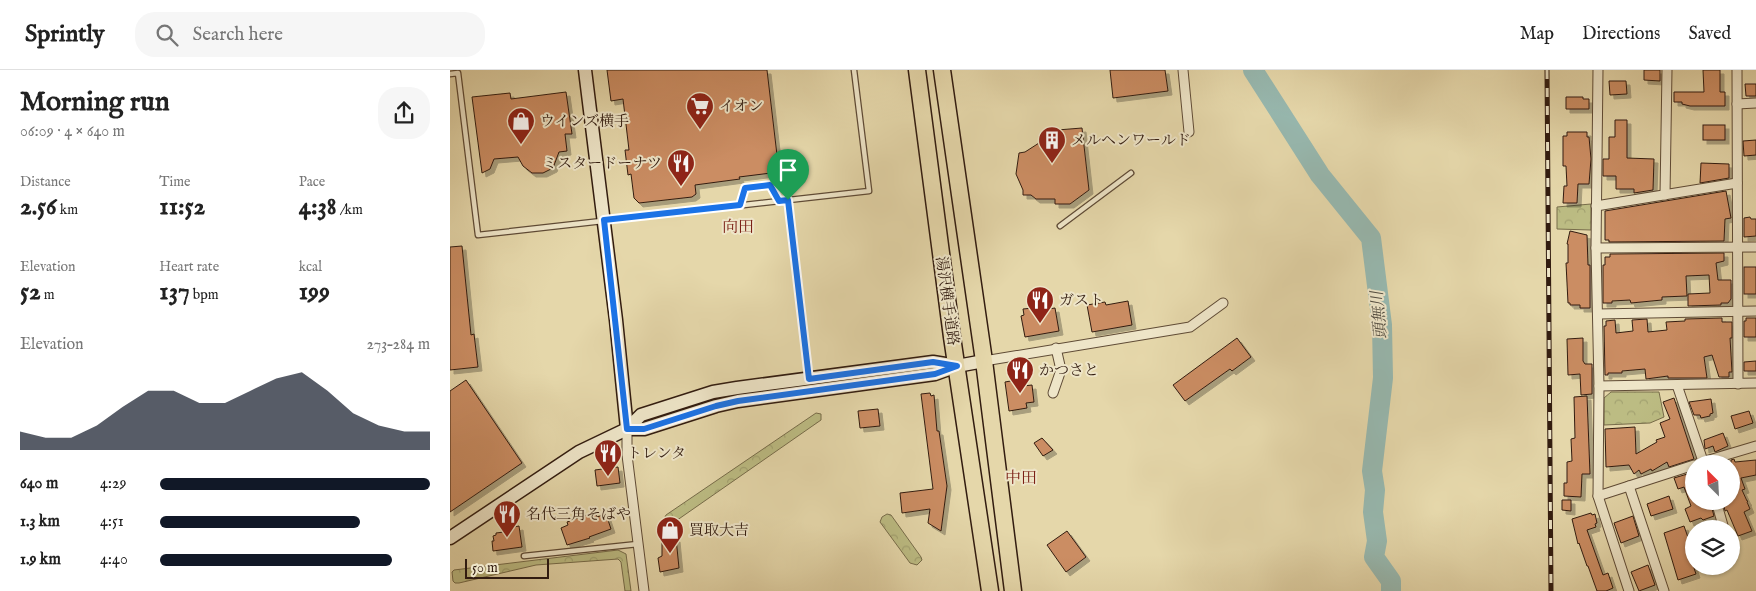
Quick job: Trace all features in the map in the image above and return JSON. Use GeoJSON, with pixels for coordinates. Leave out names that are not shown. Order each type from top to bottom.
{"type":"FeatureCollection","features":[{"type":"Feature","properties":{"kind":"highway","name":"湯沢横手道路"},"geometry":{"type":"LineString","coordinates":[[917,70],[952,337],[990,591]]}},
{"type":"Feature","properties":{"kind":"highway","name":"湯沢横手道路"},"geometry":{"type":"LineString","coordinates":[[942,70],[984,361],[1013,591]]}},
{"type":"Feature","properties":{"kind":"street"},"geometry":{"type":"LineString","coordinates":[[585,70],[604,220],[627,429],[627,455],[644,591]]}},
{"type":"Feature","properties":{"kind":"street"},"geometry":{"type":"LineString","coordinates":[[1183,70],[1189,132]]}},
{"type":"Feature","properties":{"kind":"street"},"geometry":{"type":"LineString","coordinates":[[1598,70],[1596,206],[1599,386],[1598,496],[1629,591]]}},
{"type":"Feature","properties":{"kind":"street"},"geometry":{"type":"LineString","coordinates":[[1665,195],[1667,70]]}},
{"type":"Feature","properties":{"kind":"street"},"geometry":{"type":"LineString","coordinates":[[1737,70],[1738,384]]}},
{"type":"Feature","properties":{"kind":"street"},"geometry":{"type":"LineString","coordinates":[[1737,104],[1756,103]]}},
{"type":"Feature","properties":{"kind":"street"},"geometry":{"type":"LineString","coordinates":[[1596,206],[1737,183]]}},
{"type":"Feature","properties":{"kind":"street"},"geometry":{"type":"LineString","coordinates":[[1596,248],[1756,247]]}},
{"type":"Feature","properties":{"kind":"street"},"geometry":{"type":"LineString","coordinates":[[627,429],[644,429],[738,401],[935,374],[957,366],[984,361],[1190,327],[1223,303]]}},
{"type":"Feature","properties":{"kind":"street"},"geometry":{"type":"LineString","coordinates":[[1598,314],[1756,310]]}},
{"type":"Feature","properties":{"kind":"street"},"geometry":{"type":"LineString","coordinates":[[1053,393],[1061,370],[1056,348]]}},
{"type":"Feature","properties":{"kind":"street"},"geometry":{"type":"LineString","coordinates":[[450,538],[578,452],[627,429],[641,415],[713,392],[933,362],[957,366]]}},
{"type":"Feature","properties":{"kind":"street"},"geometry":{"type":"LineString","coordinates":[[1599,386],[1756,383]]}},
{"type":"Feature","properties":{"kind":"street"},"geometry":{"type":"LineString","coordinates":[[1677,385],[1697,455]]}},
{"type":"Feature","properties":{"kind":"street"},"geometry":{"type":"LineString","coordinates":[[1726,455],[1756,446]]}},
{"type":"Feature","properties":{"kind":"street"},"geometry":{"type":"LineString","coordinates":[[1598,496],[1685,468]]}},
{"type":"Feature","properties":{"kind":"street"},"geometry":{"type":"LineString","coordinates":[[1629,486],[1664,591]]}},
{"type":"Feature","properties":{"kind":"lane"},"geometry":{"type":"LineString","coordinates":[[450,74],[458,73],[478,235],[869,191],[854,70]]}},
{"type":"Feature","properties":{"kind":"lane"},"geometry":{"type":"LineString","coordinates":[[1060,226],[1132,173]]}},
{"type":"Feature","properties":{"kind":"lane"},"geometry":{"type":"LineString","coordinates":[[740,205],[745,188],[770,185],[779,201]]}},
{"type":"Feature","properties":{"kind":"lane"},"geometry":{"type":"LineString","coordinates":[[788,200],[809,379]]}},
{"type":"Feature","properties":{"kind":"lane"},"geometry":{"type":"LineString","coordinates":[[524,556],[638,544]]}},
{"type":"Feature","properties":{"kind":"green space"},"geometry":{"type":"Polygon","coordinates":[[[1591,204],[1591,230],[1557,229],[1557,207],[1591,204]]]}},
{"type":"Feature","properties":{"kind":"green space"},"geometry":{"type":"Polygon","coordinates":[[[1611,392],[1659,392],[1664,417],[1650,423],[1604,425],[1604,398],[1611,392]]]}},
{"type":"Feature","properties":{"kind":"green space"},"geometry":{"type":"Polygon","coordinates":[[[816,413],[821,414],[821,420],[673,523],[666,522],[666,515],[816,413]]]}},
{"type":"Feature","properties":{"kind":"green space"},"geometry":{"type":"Polygon","coordinates":[[[887,514],[891,515],[921,557],[922,560],[917,565],[910,563],[880,522],[882,517],[887,514]]]}},
{"type":"Feature","properties":{"kind":"green space"},"geometry":{"type":"Polygon","coordinates":[[[618,550],[626,554],[631,591],[625,591],[621,562],[618,559],[536,565],[459,583],[453,581],[452,572],[454,570],[618,550]]]}},
{"type":"Feature","properties":{"kind":"building","name":"イオン"},"geometry":{"type":"Polygon","coordinates":[[[607,70],[767,70],[779,172],[695,185],[696,194],[692,197],[639,203],[634,198],[631,174],[628,175],[625,150],[629,150],[623,99],[611,101],[607,70]]]}},
{"type":"Feature","properties":{"kind":"building"},"geometry":{"type":"Polygon","coordinates":[[[1110,70],[1165,70],[1168,91],[1113,98],[1110,70]]]}},
{"type":"Feature","properties":{"kind":"building"},"geometry":{"type":"Polygon","coordinates":[[[1644,70],[1660,70],[1660,81],[1644,80],[1644,70]]]}},
{"type":"Feature","properties":{"kind":"building"},"geometry":{"type":"Polygon","coordinates":[[[1703,70],[1720,70],[1720,92],[1725,92],[1725,106],[1690,106],[1682,104],[1682,102],[1674,102],[1674,92],[1704,92],[1703,70]]]}},
{"type":"Feature","properties":{"kind":"building"},"geometry":{"type":"Polygon","coordinates":[[[1609,81],[1626,81],[1627,94],[1610,95],[1609,81]]]}},
{"type":"Feature","properties":{"kind":"building"},"geometry":{"type":"Polygon","coordinates":[[[1745,84],[1756,84],[1756,96],[1746,96],[1745,84]]]}},
{"type":"Feature","properties":{"kind":"building"},"geometry":{"type":"Polygon","coordinates":[[[566,92],[572,134],[565,134],[567,151],[559,152],[553,168],[543,173],[532,173],[523,166],[518,157],[494,159],[490,169],[482,173],[472,97],[510,93],[511,99],[566,92]]]}},
{"type":"Feature","properties":{"kind":"building"},"geometry":{"type":"Polygon","coordinates":[[[1566,97],[1589,99],[1589,109],[1566,109],[1566,97]]]}},
{"type":"Feature","properties":{"kind":"building"},"geometry":{"type":"Polygon","coordinates":[[[1615,120],[1627,120],[1627,158],[1654,159],[1653,190],[1634,193],[1634,189],[1616,189],[1616,176],[1603,176],[1603,159],[1609,159],[1609,137],[1615,137],[1615,120]]]}},
{"type":"Feature","properties":{"kind":"building"},"geometry":{"type":"Polygon","coordinates":[[[1703,125],[1725,125],[1725,140],[1703,140],[1703,125]]]}},
{"type":"Feature","properties":{"kind":"building","name":"メルヘンワールド"},"geometry":{"type":"Polygon","coordinates":[[[1082,128],[1089,190],[1070,204],[1055,204],[1055,199],[1036,199],[1031,195],[1023,195],[1023,190],[1016,174],[1019,153],[1025,152],[1039,143],[1047,142],[1045,131],[1082,128]]]}},
{"type":"Feature","properties":{"kind":"building"},"geometry":{"type":"Polygon","coordinates":[[[1567,132],[1587,132],[1587,137],[1589,137],[1591,159],[1589,184],[1578,184],[1577,203],[1563,203],[1564,186],[1567,186],[1566,166],[1563,166],[1563,136],[1567,136],[1567,132]]]}},
{"type":"Feature","properties":{"kind":"building"},"geometry":{"type":"Polygon","coordinates":[[[1756,140],[1756,155],[1744,156],[1743,141],[1756,140]]]}},
{"type":"Feature","properties":{"kind":"building"},"geometry":{"type":"Polygon","coordinates":[[[1701,163],[1729,164],[1729,178],[1700,183],[1701,163]]]}},
{"type":"Feature","properties":{"kind":"building"},"geometry":{"type":"Polygon","coordinates":[[[1726,191],[1731,218],[1725,219],[1724,241],[1609,242],[1609,240],[1605,240],[1605,211],[1726,191]]]}},
{"type":"Feature","properties":{"kind":"building"},"geometry":{"type":"Polygon","coordinates":[[[1750,217],[1751,219],[1756,219],[1756,236],[1744,237],[1744,218],[1750,217]]]}},
{"type":"Feature","properties":{"kind":"building"},"geometry":{"type":"Polygon","coordinates":[[[1570,231],[1587,235],[1588,265],[1590,265],[1590,308],[1580,308],[1580,305],[1570,305],[1568,303],[1566,263],[1568,263],[1567,244],[1570,231]]]}},
{"type":"Feature","properties":{"kind":"building"},"geometry":{"type":"Polygon","coordinates":[[[462,246],[471,335],[474,334],[478,367],[450,370],[450,247],[462,246]]]}},
{"type":"Feature","properties":{"kind":"building"},"geometry":{"type":"Polygon","coordinates":[[[1724,253],[1724,261],[1716,263],[1718,280],[1731,280],[1731,299],[1728,303],[1688,306],[1688,294],[1710,293],[1709,275],[1686,276],[1687,296],[1662,297],[1662,300],[1631,303],[1630,300],[1603,303],[1603,265],[1605,265],[1605,257],[1610,257],[1610,254],[1724,253]]]}},
{"type":"Feature","properties":{"kind":"building"},"geometry":{"type":"Polygon","coordinates":[[[1744,267],[1756,267],[1756,294],[1744,294],[1744,267]]]}},
{"type":"Feature","properties":{"kind":"building"},"geometry":{"type":"Polygon","coordinates":[[[1128,301],[1132,325],[1092,332],[1087,305],[1105,302],[1106,305],[1128,301]]]}},
{"type":"Feature","properties":{"kind":"building","name":"ガスト"},"geometry":{"type":"Polygon","coordinates":[[[1033,308],[1034,311],[1055,308],[1059,331],[1025,337],[1021,316],[1024,315],[1023,309],[1033,308]]]}},
{"type":"Feature","properties":{"kind":"building"},"geometry":{"type":"Polygon","coordinates":[[[1722,318],[1722,322],[1732,322],[1732,338],[1730,338],[1732,372],[1729,372],[1729,377],[1719,377],[1712,355],[1704,357],[1707,378],[1668,378],[1668,376],[1646,379],[1645,369],[1622,371],[1622,373],[1608,373],[1608,375],[1605,375],[1604,326],[1606,326],[1606,321],[1615,320],[1616,333],[1633,331],[1632,320],[1647,319],[1648,332],[1667,330],[1666,322],[1685,321],[1685,319],[1722,318]]]}},
{"type":"Feature","properties":{"kind":"building"},"geometry":{"type":"Polygon","coordinates":[[[1746,318],[1756,318],[1756,337],[1744,337],[1744,321],[1746,321],[1746,318]]]}},
{"type":"Feature","properties":{"kind":"building"},"geometry":{"type":"Polygon","coordinates":[[[1237,338],[1251,357],[1232,371],[1230,369],[1185,401],[1173,385],[1237,338]]]}},
{"type":"Feature","properties":{"kind":"building"},"geometry":{"type":"Polygon","coordinates":[[[1583,338],[1583,361],[1585,364],[1592,364],[1592,394],[1581,395],[1580,374],[1568,375],[1567,339],[1583,338]]]}},
{"type":"Feature","properties":{"kind":"building"},"geometry":{"type":"Polygon","coordinates":[[[1756,361],[1756,371],[1744,371],[1744,362],[1756,361]]]}},
{"type":"Feature","properties":{"kind":"building","name":"かつさと"},"geometry":{"type":"Polygon","coordinates":[[[1022,379],[1023,386],[1032,385],[1034,402],[1026,403],[1027,408],[1009,411],[1005,382],[1022,379]]]}},
{"type":"Feature","properties":{"kind":"building"},"geometry":{"type":"Polygon","coordinates":[[[466,380],[522,463],[450,512],[450,391],[466,380]]]}},
{"type":"Feature","properties":{"kind":"building"},"geometry":{"type":"Polygon","coordinates":[[[930,393],[931,396],[934,395],[937,431],[939,431],[947,486],[941,531],[928,523],[930,509],[902,513],[900,493],[933,489],[921,394],[930,393]]]}},
{"type":"Feature","properties":{"kind":"building"},"geometry":{"type":"Polygon","coordinates":[[[1587,396],[1590,474],[1582,474],[1581,497],[1564,496],[1564,483],[1567,483],[1567,462],[1572,461],[1571,439],[1575,438],[1574,397],[1587,396]]]}},
{"type":"Feature","properties":{"kind":"building"},"geometry":{"type":"Polygon","coordinates":[[[1674,398],[1693,455],[1685,455],[1685,462],[1669,467],[1667,462],[1652,471],[1651,469],[1641,474],[1639,470],[1634,474],[1629,465],[1606,467],[1605,429],[1635,427],[1636,454],[1657,442],[1656,440],[1665,437],[1660,423],[1670,419],[1663,402],[1674,398]]]}},
{"type":"Feature","properties":{"kind":"building"},"geometry":{"type":"Polygon","coordinates":[[[1711,399],[1713,413],[1710,416],[1701,418],[1700,415],[1694,415],[1689,402],[1711,399]]]}},
{"type":"Feature","properties":{"kind":"building"},"geometry":{"type":"Polygon","coordinates":[[[878,409],[880,426],[860,428],[858,411],[878,409]]]}},
{"type":"Feature","properties":{"kind":"building"},"geometry":{"type":"Polygon","coordinates":[[[1749,411],[1753,423],[1735,429],[1731,416],[1749,411]]]}},
{"type":"Feature","properties":{"kind":"building"},"geometry":{"type":"Polygon","coordinates":[[[1723,433],[1728,446],[1715,452],[1713,446],[1705,449],[1704,440],[1723,433]]]}},
{"type":"Feature","properties":{"kind":"building"},"geometry":{"type":"Polygon","coordinates":[[[1042,438],[1053,450],[1043,456],[1034,443],[1042,438]]]}},
{"type":"Feature","properties":{"kind":"building"},"geometry":{"type":"Polygon","coordinates":[[[1756,460],[1756,475],[1741,478],[1745,489],[1742,490],[1750,509],[1744,512],[1752,531],[1740,535],[1740,520],[1731,520],[1727,510],[1740,510],[1740,462],[1756,460]]]}},
{"type":"Feature","properties":{"kind":"building","name":"トレンタ"},"geometry":{"type":"Polygon","coordinates":[[[618,467],[620,483],[597,486],[595,470],[618,467]]]}},
{"type":"Feature","properties":{"kind":"building"},"geometry":{"type":"Polygon","coordinates":[[[1685,475],[1685,490],[1684,487],[1678,489],[1674,478],[1685,475]]]}},
{"type":"Feature","properties":{"kind":"building"},"geometry":{"type":"Polygon","coordinates":[[[1669,496],[1673,509],[1651,516],[1647,504],[1669,496]]]}},
{"type":"Feature","properties":{"kind":"building"},"geometry":{"type":"Polygon","coordinates":[[[1562,500],[1571,500],[1571,511],[1562,510],[1562,500]]]}},
{"type":"Feature","properties":{"kind":"building"},"geometry":{"type":"Polygon","coordinates":[[[1685,510],[1712,510],[1714,516],[1703,520],[1701,518],[1689,520],[1685,510]]]}},
{"type":"Feature","properties":{"kind":"building"},"geometry":{"type":"Polygon","coordinates":[[[595,512],[597,517],[606,514],[611,529],[567,545],[561,528],[568,525],[567,522],[595,512]]]}},
{"type":"Feature","properties":{"kind":"building"},"geometry":{"type":"Polygon","coordinates":[[[1591,513],[1592,515],[1595,514],[1597,523],[1595,524],[1596,527],[1587,530],[1603,575],[1608,573],[1613,588],[1606,591],[1597,591],[1578,544],[1572,519],[1591,513]]]}},
{"type":"Feature","properties":{"kind":"building"},"geometry":{"type":"Polygon","coordinates":[[[1633,516],[1639,536],[1621,543],[1614,523],[1633,516]]]}},
{"type":"Feature","properties":{"kind":"building","name":"名代三角そばや"},"geometry":{"type":"Polygon","coordinates":[[[519,526],[522,547],[493,551],[492,541],[494,541],[493,536],[496,533],[504,532],[503,529],[519,526]]]}},
{"type":"Feature","properties":{"kind":"building"},"geometry":{"type":"Polygon","coordinates":[[[1684,526],[1685,575],[1693,575],[1678,580],[1664,533],[1684,526]]]}},
{"type":"Feature","properties":{"kind":"building"},"geometry":{"type":"Polygon","coordinates":[[[1067,531],[1086,557],[1066,572],[1047,545],[1067,531]]]}},
{"type":"Feature","properties":{"kind":"building","name":"買取大吉"},"geometry":{"type":"Polygon","coordinates":[[[676,538],[679,568],[660,572],[658,558],[662,556],[662,540],[676,538]]]}},
{"type":"Feature","properties":{"kind":"building"},"geometry":{"type":"Polygon","coordinates":[[[1648,565],[1655,585],[1639,591],[1631,572],[1648,565]]]}},
{"type":"Feature","properties":{"kind":"waterway","name":"頭無川"},"geometry":{"type":"LineString","coordinates":[[1253,70],[1320,175],[1371,238],[1382,325],[1383,378],[1372,471],[1375,490],[1373,512],[1377,541],[1374,557],[1391,581],[1391,591]]}},
{"type":"Feature","properties":{"kind":"railway"},"geometry":{"type":"LineString","coordinates":[[1547,70],[1551,591]]}},
{"type":"Feature","properties":{"kind":"place","name":"イオン"},"geometry":{"type":"Point","coordinates":[700,130]}},
{"type":"Feature","properties":{"kind":"place","name":"ウインズ横手"},"geometry":{"type":"Point","coordinates":[521,145]}},
{"type":"Feature","properties":{"kind":"place","name":"メルヘンワールド"},"geometry":{"type":"Point","coordinates":[1052,164]}},
{"type":"Feature","properties":{"kind":"place","name":"ミスタードーナツ"},"geometry":{"type":"Point","coordinates":[681,187]}},
{"type":"Feature","properties":{"kind":"place","name":"ガスト"},"geometry":{"type":"Point","coordinates":[1040,324]}},
{"type":"Feature","properties":{"kind":"place","name":"かつさと"},"geometry":{"type":"Point","coordinates":[1020,394]}},
{"type":"Feature","properties":{"kind":"place","name":"トレンタ"},"geometry":{"type":"Point","coordinates":[608,477]}},
{"type":"Feature","properties":{"kind":"place","name":"名代三角そばや"},"geometry":{"type":"Point","coordinates":[507,538]}},
{"type":"Feature","properties":{"kind":"place","name":"買取大吉"},"geometry":{"type":"Point","coordinates":[670,554]}},
{"type":"Feature","properties":{"kind":"district","name":"向田"},"geometry":{"type":"Point","coordinates":[738,228]}},
{"type":"Feature","properties":{"kind":"district","name":"中田"},"geometry":{"type":"Point","coordinates":[1021,479]}},
{"type":"Feature","properties":{"kind":"route"},"geometry":{"type":"LineString","coordinates":[[770,185],[779,201],[788,200],[809,379],[933,362],[957,366],[935,374],[738,401],[644,429],[627,429],[604,220],[740,205],[745,188],[770,185]]}}]}
